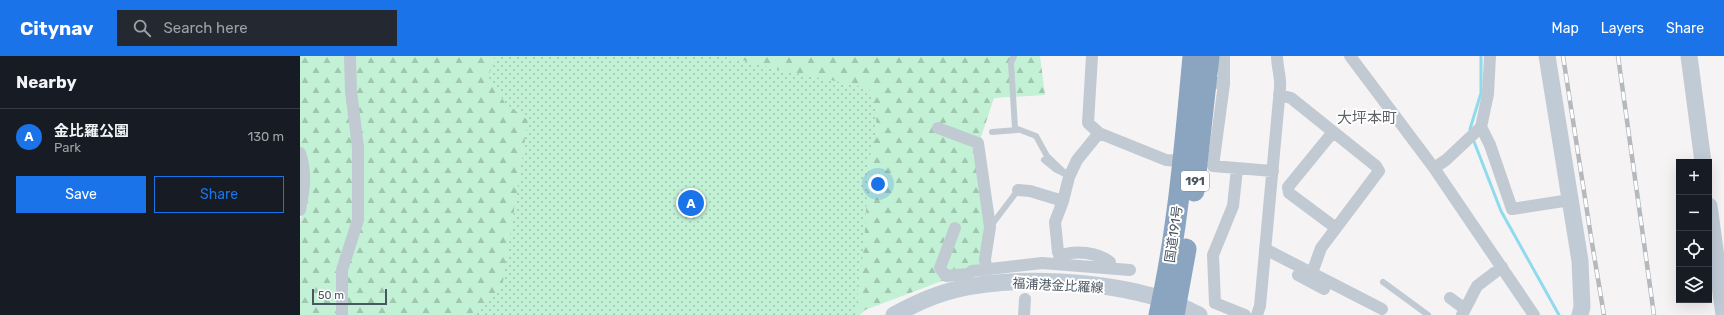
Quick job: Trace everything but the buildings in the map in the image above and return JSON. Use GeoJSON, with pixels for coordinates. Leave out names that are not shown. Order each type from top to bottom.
{"type":"FeatureCollection","features":[{"type":"Feature","properties":{"kind":"highway","name":"国道191号"},"geometry":{"type":"LineString","coordinates":[[1168,308],[1171,253],[1183,161],[1193,56]]}},
{"type":"Feature","properties":{"kind":"highway","name":"国道191号"},"geometry":{"type":"LineString","coordinates":[[1168,308],[1186,248],[1215,83],[1209,56]]}},
{"type":"Feature","properties":{"kind":"street"},"geometry":{"type":"LineString","coordinates":[[342,315],[342,270],[358,220],[358,147],[351,92],[350,56]]}},
{"type":"Feature","properties":{"kind":"street"},"geometry":{"type":"LineString","coordinates":[[1092,56],[1088,123],[1099,133],[1166,160],[1183,161]]}},
{"type":"Feature","properties":{"kind":"street"},"geometry":{"type":"LineString","coordinates":[[1224,56],[1215,83],[1213,166],[1273,171]]}},
{"type":"Feature","properties":{"kind":"street"},"geometry":{"type":"LineString","coordinates":[[1257,315],[1260,306],[1281,78],[1277,65],[1277,56]]}},
{"type":"Feature","properties":{"kind":"street"},"geometry":{"type":"LineString","coordinates":[[1350,56],[1434,168],[1534,315]]}},
{"type":"Feature","properties":{"kind":"street"},"geometry":{"type":"LineString","coordinates":[[1434,168],[1446,160],[1479,129],[1488,94],[1490,56]]}},
{"type":"Feature","properties":{"kind":"street"},"geometry":{"type":"LineString","coordinates":[[1547,56],[1580,261],[1582,307],[1580,315]]}},
{"type":"Feature","properties":{"kind":"street"},"geometry":{"type":"LineString","coordinates":[[1689,56],[1703,159]]}},
{"type":"Feature","properties":{"kind":"street"},"geometry":{"type":"LineString","coordinates":[[1279,95],[1291,98],[1376,166],[1379,171],[1321,248],[1312,273]]}},
{"type":"Feature","properties":{"kind":"street"},"geometry":{"type":"LineString","coordinates":[[938,128],[978,144],[990,227],[986,270]]}},
{"type":"Feature","properties":{"kind":"street"},"geometry":{"type":"LineString","coordinates":[[1479,129],[1490,145],[1512,208],[1570,200]]}},
{"type":"Feature","properties":{"kind":"street"},"geometry":{"type":"LineString","coordinates":[[1333,132],[1288,187],[1288,193],[1336,228]]}},
{"type":"Feature","properties":{"kind":"street"},"geometry":{"type":"LineString","coordinates":[[1059,261],[1055,222],[1070,177],[1078,160],[1099,133]]}},
{"type":"Feature","properties":{"kind":"street"},"geometry":{"type":"LineString","coordinates":[[300,153],[304,164],[305,181],[300,210]]}},
{"type":"Feature","properties":{"kind":"street"},"geometry":{"type":"LineString","coordinates":[[1237,169],[1231,213],[1213,255],[1215,303],[1245,315]]}},
{"type":"Feature","properties":{"kind":"street"},"geometry":{"type":"LineString","coordinates":[[1018,190],[1030,191],[1063,201]]}},
{"type":"Feature","properties":{"kind":"street"},"geometry":{"type":"LineString","coordinates":[[955,228],[940,268],[946,276],[968,274],[972,271],[1059,261],[1081,266],[1128,270],[1120,264],[1087,260],[1083,261],[1081,266],[1078,284]]}},
{"type":"Feature","properties":{"kind":"street"},"geometry":{"type":"LineString","coordinates":[[1712,228],[1724,315]]}},
{"type":"Feature","properties":{"kind":"street"},"geometry":{"type":"LineString","coordinates":[[1059,261],[1066,253],[1081,253],[1101,255],[1110,262]]}},
{"type":"Feature","properties":{"kind":"street"},"geometry":{"type":"LineString","coordinates":[[1265,255],[1312,273],[1382,308]]}},
{"type":"Feature","properties":{"kind":"street"},"geometry":{"type":"LineString","coordinates":[[1265,255],[1273,262],[1324,289]]}},
{"type":"Feature","properties":{"kind":"street"},"geometry":{"type":"LineString","coordinates":[[1450,298],[1464,312],[1478,286],[1502,267]]}},
{"type":"Feature","properties":{"kind":"street","name":"福浦港金比羅線"},"geometry":{"type":"LineString","coordinates":[[894,315],[925,299],[958,289],[980,285],[1034,281],[1078,284],[1132,291],[1168,308],[1198,315]]}},
{"type":"Feature","properties":{"kind":"street"},"geometry":{"type":"LineString","coordinates":[[1024,315],[1026,299]]}},
{"type":"Feature","properties":{"kind":"lane"},"geometry":{"type":"LineString","coordinates":[[1014,56],[1011,63],[1011,74],[1015,128],[1017,130]]}},
{"type":"Feature","properties":{"kind":"lane"},"geometry":{"type":"LineString","coordinates":[[992,132],[1017,130],[1036,136],[1047,156],[1070,177]]}},
{"type":"Feature","properties":{"kind":"lane"},"geometry":{"type":"LineString","coordinates":[[1044,160],[1055,170],[1070,177]]}},
{"type":"Feature","properties":{"kind":"lane"},"geometry":{"type":"LineString","coordinates":[[990,227],[1018,190]]}},
{"type":"Feature","properties":{"kind":"lane"},"geometry":{"type":"LineString","coordinates":[[1383,282],[1428,315]]}},
{"type":"Feature","properties":{"kind":"green space"},"geometry":{"type":"Polygon","coordinates":[[[300,56],[1040,56],[1045,95],[994,98],[981,137],[985,229],[979,267],[865,310],[860,315],[300,315],[300,221],[305,207],[300,147],[300,56]]]}},
{"type":"Feature","properties":{"kind":"green space"},"geometry":{"type":"Polygon","coordinates":[[[495,56],[718,56],[869,88],[875,107],[877,128],[869,160],[864,246],[855,315],[470,315],[502,288],[528,120],[505,103],[488,77],[495,56]]]}},
{"type":"Feature","properties":{"kind":"waterway"},"geometry":{"type":"LineString","coordinates":[[1471,132],[1470,129],[1481,93],[1481,56]]}},
{"type":"Feature","properties":{"kind":"waterway"},"geometry":{"type":"LineString","coordinates":[[1473,139],[1501,211],[1559,315]]}},
{"type":"Feature","properties":{"kind":"railway"},"geometry":{"type":"LineString","coordinates":[[1563,56],[1604,315]]}},
{"type":"Feature","properties":{"kind":"railway"},"geometry":{"type":"LineString","coordinates":[[1618,56],[1654,315]]}},
{"type":"Feature","properties":{"kind":"place","name":"金比羅公園"},"geometry":{"type":"Point","coordinates":[691,203]}},
{"type":"Feature","properties":{"kind":"district","name":"大坪本町"},"geometry":{"type":"Point","coordinates":[1367,118]}}]}
